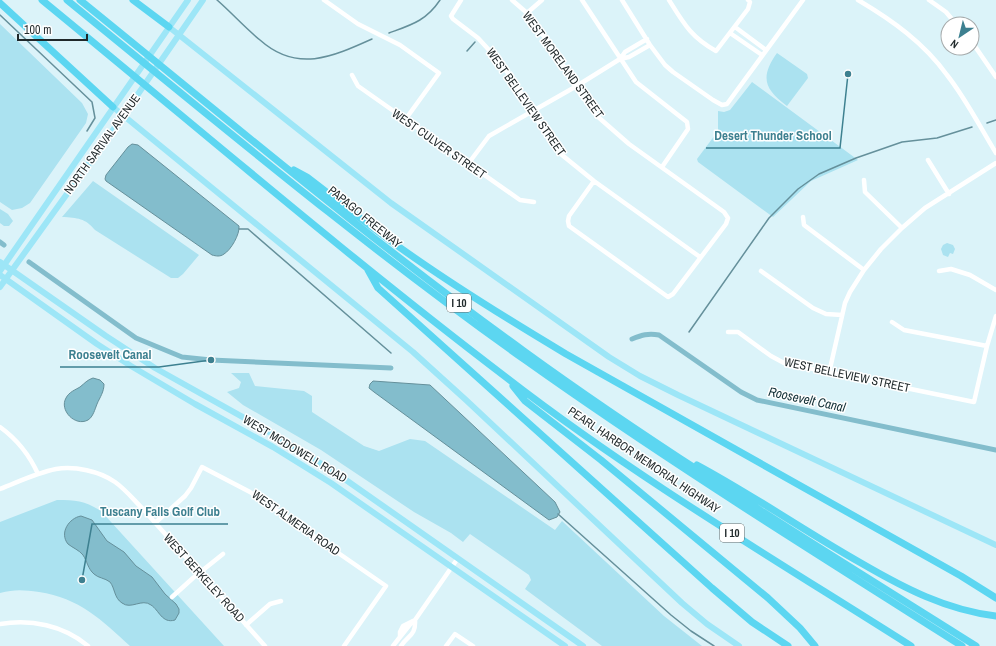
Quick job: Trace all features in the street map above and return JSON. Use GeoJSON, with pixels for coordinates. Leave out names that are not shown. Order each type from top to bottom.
{"type":"FeatureCollection","features":[{"type":"Feature","properties":{"kind":"highway","name":"I 10"},"geometry":{"type":"LineString","coordinates":[[42,0],[366,266],[508,379]]}},
{"type":"Feature","properties":{"kind":"highway"},"geometry":{"type":"LineString","coordinates":[[67,0],[340,222],[524,360],[681,467],[962,646]]}},
{"type":"Feature","properties":{"kind":"highway","name":"PAPAGO FREEWAY"},"geometry":{"type":"LineString","coordinates":[[80,0],[412,268],[524,351],[648,438]]}},
{"type":"Feature","properties":{"kind":"highway"},"geometry":{"type":"LineString","coordinates":[[133,0],[169,27]]}},
{"type":"Feature","properties":{"kind":"highway"},"geometry":{"type":"LineString","coordinates":[[0,3],[113,107]]}},
{"type":"Feature","properties":{"kind":"highway"},"geometry":{"type":"LineString","coordinates":[[277,160],[307,176],[385,236],[447,280],[515,324],[954,572],[996,598]]}},
{"type":"Feature","properties":{"kind":"highway"},"geometry":{"type":"LineString","coordinates":[[366,266],[378,288],[462,364],[669,550],[745,616],[788,646]]}},
{"type":"Feature","properties":{"kind":"highway"},"geometry":{"type":"LineString","coordinates":[[508,379],[525,401],[600,460],[768,598],[800,628],[815,646]]}},
{"type":"Feature","properties":{"kind":"highway","name":"PEARL HARBOR MEMORIAL HIGHWAY"},"geometry":{"type":"LineString","coordinates":[[508,379],[662,488],[776,562],[911,646]]}},
{"type":"Feature","properties":{"kind":"highway"},"geometry":{"type":"LineString","coordinates":[[648,438],[712,472],[838,550],[909,589],[935,601],[962,610],[996,616]]}},
{"type":"Feature","properties":{"kind":"highway","name":"PEARL HARBOR MEMORIAL HIGHWAY"},"geometry":{"type":"LineString","coordinates":[[648,438],[976,646]]}},
{"type":"Feature","properties":{"kind":"main road","name":"NORTH SARIVAL AVENUE"},"geometry":{"type":"LineString","coordinates":[[0,271],[2,263],[11,256],[19,245],[188,0]]}},
{"type":"Feature","properties":{"kind":"main road","name":"NORTH SARIVAL AVENUE"},"geometry":{"type":"LineString","coordinates":[[0,286],[3,277],[12,270],[180,35],[203,0]]}},
{"type":"Feature","properties":{"kind":"main road"},"geometry":{"type":"LineString","coordinates":[[169,27],[392,204],[609,357],[640,376],[684,398],[996,545]]}},
{"type":"Feature","properties":{"kind":"main road"},"geometry":{"type":"LineString","coordinates":[[113,107],[122,116],[413,352],[682,603],[707,624],[739,646]]}},
{"type":"Feature","properties":{"kind":"main road","name":"WEST MCDOWELL ROAD"},"geometry":{"type":"LineString","coordinates":[[2,263],[100,332],[155,368],[280,438],[336,473],[583,646]]}},
{"type":"Feature","properties":{"kind":"main road","name":"WEST MCDOWELL ROAD"},"geometry":{"type":"LineString","coordinates":[[3,277],[116,356],[160,384],[264,441],[313,471],[566,646]]}},
{"type":"Feature","properties":{"kind":"street"},"geometry":{"type":"LineString","coordinates":[[324,0],[358,24],[400,45],[439,73],[406,120]]}},
{"type":"Feature","properties":{"kind":"street","name":"WEST BELLEVIEW STREET"},"geometry":{"type":"LineString","coordinates":[[461,0],[451,16],[490,49],[510,75],[550,141],[562,155],[594,181],[700,257]]}},
{"type":"Feature","properties":{"kind":"street","name":"WEST MORELAND STREET"},"geometry":{"type":"LineString","coordinates":[[512,0],[527,13],[558,56],[575,87],[597,116],[629,144],[724,212],[728,218],[726,224],[700,257]]}},
{"type":"Feature","properties":{"kind":"street"},"geometry":{"type":"LineString","coordinates":[[527,13],[542,0]]}},
{"type":"Feature","properties":{"kind":"street"},"geometry":{"type":"LineString","coordinates":[[582,0],[636,82],[687,122],[688,129],[662,167]]}},
{"type":"Feature","properties":{"kind":"street"},"geometry":{"type":"LineString","coordinates":[[622,0],[656,54],[674,72],[722,105],[727,104],[803,0]]}},
{"type":"Feature","properties":{"kind":"street"},"geometry":{"type":"LineString","coordinates":[[669,0],[686,28],[704,44],[716,51],[748,9],[749,1]]}},
{"type":"Feature","properties":{"kind":"street"},"geometry":{"type":"LineString","coordinates":[[858,0],[902,29],[936,61],[955,85],[996,153]]}},
{"type":"Feature","properties":{"kind":"street"},"geometry":{"type":"LineString","coordinates":[[929,0],[949,16]]}},
{"type":"Feature","properties":{"kind":"street"},"geometry":{"type":"LineString","coordinates":[[735,27],[766,50]]}},
{"type":"Feature","properties":{"kind":"street"},"geometry":{"type":"LineString","coordinates":[[730,33],[762,56]]}},
{"type":"Feature","properties":{"kind":"street"},"geometry":{"type":"LineString","coordinates":[[620,59],[625,52],[646,39]]}},
{"type":"Feature","properties":{"kind":"street"},"geometry":{"type":"LineString","coordinates":[[468,164],[489,136],[533,112],[620,59],[629,57],[650,45]]}},
{"type":"Feature","properties":{"kind":"street"},"geometry":{"type":"LineString","coordinates":[[980,54],[996,77]]}},
{"type":"Feature","properties":{"kind":"street","name":"WEST CULVER STREET"},"geometry":{"type":"LineString","coordinates":[[352,75],[358,86],[468,164],[520,200],[534,202]]}},
{"type":"Feature","properties":{"kind":"street"},"geometry":{"type":"LineString","coordinates":[[928,160],[949,194]]}},
{"type":"Feature","properties":{"kind":"street"},"geometry":{"type":"LineString","coordinates":[[829,372],[842,315],[850,292],[864,270],[902,228],[925,208],[996,164]]}},
{"type":"Feature","properties":{"kind":"street"},"geometry":{"type":"LineString","coordinates":[[864,180],[865,192],[902,228]]}},
{"type":"Feature","properties":{"kind":"street"},"geometry":{"type":"LineString","coordinates":[[594,181],[569,216],[569,226],[668,297],[673,294],[700,257]]}},
{"type":"Feature","properties":{"kind":"street"},"geometry":{"type":"LineString","coordinates":[[803,217],[804,225],[864,270]]}},
{"type":"Feature","properties":{"kind":"street"},"geometry":{"type":"LineString","coordinates":[[939,271],[951,269],[970,276],[996,290]]}},
{"type":"Feature","properties":{"kind":"street"},"geometry":{"type":"LineString","coordinates":[[761,271],[813,308],[826,314],[842,315]]}},
{"type":"Feature","properties":{"kind":"street"},"geometry":{"type":"LineString","coordinates":[[892,322],[904,330],[987,346],[996,316]]}},
{"type":"Feature","properties":{"kind":"street","name":"WEST BELLEVIEW STREET"},"geometry":{"type":"LineString","coordinates":[[728,332],[738,332],[778,360],[974,402],[987,346]]}},
{"type":"Feature","properties":{"kind":"street"},"geometry":{"type":"LineString","coordinates":[[0,427],[20,443],[29,456],[38,474]]}},
{"type":"Feature","properties":{"kind":"street","name":"WEST ALMERIA ROAD"},"geometry":{"type":"LineString","coordinates":[[155,523],[192,488],[202,467],[250,492],[386,586],[345,645]]}},
{"type":"Feature","properties":{"kind":"street","name":"WEST BERKELEY ROAD"},"geometry":{"type":"LineString","coordinates":[[0,489],[38,474],[63,468],[84,470],[102,475],[114,482],[126,491],[265,646]]}},
{"type":"Feature","properties":{"kind":"street"},"geometry":{"type":"LineString","coordinates":[[172,597],[223,554]]}},
{"type":"Feature","properties":{"kind":"street"},"geometry":{"type":"LineString","coordinates":[[393,646],[403,635],[458,558]]}},
{"type":"Feature","properties":{"kind":"street"},"geometry":{"type":"LineString","coordinates":[[246,625],[270,604],[281,601]]}},
{"type":"Feature","properties":{"kind":"street"},"geometry":{"type":"LineString","coordinates":[[400,646],[405,640],[410,638],[415,630],[413,621]]}},
{"type":"Feature","properties":{"kind":"street"},"geometry":{"type":"LineString","coordinates":[[0,624],[20,622],[48,625],[66,632],[86,645]]}},
{"type":"Feature","properties":{"kind":"street"},"geometry":{"type":"LineString","coordinates":[[446,646],[455,634],[473,646]]}},
{"type":"Feature","properties":{"kind":"street"},"geometry":{"type":"LineString","coordinates":[[400,637],[405,640]]}},
{"type":"Feature","properties":{"kind":"shaded area"},"geometry":{"type":"Polygon","coordinates":[[[0,24],[82,103],[88,114],[86,123],[30,203],[22,208],[12,210],[0,202],[0,24]]]}},
{"type":"Feature","properties":{"kind":"shaded area"},"geometry":{"type":"Polygon","coordinates":[[[777,53],[807,74],[808,78],[787,106],[773,94],[767,82],[768,69],[777,53]]]}},
{"type":"Feature","properties":{"kind":"shaded area"},"geometry":{"type":"Polygon","coordinates":[[[752,82],[858,160],[811,181],[773,217],[698,162],[697,159],[718,131],[718,111],[724,112],[730,110],[752,82]]]}},
{"type":"Feature","properties":{"kind":"shaded area"},"geometry":{"type":"Polygon","coordinates":[[[132,144],[138,145],[239,226],[237,237],[227,252],[220,256],[212,255],[106,181],[106,175],[132,144]]]}},
{"type":"Feature","properties":{"kind":"shaded area"},"geometry":{"type":"Polygon","coordinates":[[[93,181],[199,255],[183,274],[178,278],[171,278],[95,230],[88,223],[77,218],[62,217],[93,181]]]}},
{"type":"Feature","properties":{"kind":"shaded area"},"geometry":{"type":"Polygon","coordinates":[[[0,209],[8,214],[13,221],[9,226],[4,226],[0,223],[0,209]]]}},
{"type":"Feature","properties":{"kind":"shaded area"},"geometry":{"type":"Polygon","coordinates":[[[947,243],[953,245],[955,249],[953,254],[950,253],[948,257],[943,255],[941,249],[943,245],[947,243]]]}},
{"type":"Feature","properties":{"kind":"shaded area"},"geometry":{"type":"Polygon","coordinates":[[[231,373],[249,373],[255,386],[304,391],[312,396],[312,412],[364,446],[379,451],[410,439],[425,441],[555,530],[562,521],[664,616],[702,646],[602,646],[525,589],[531,580],[529,575],[470,534],[463,542],[451,533],[414,512],[321,450],[243,405],[227,392],[239,388],[241,382],[231,373]]]}},
{"type":"Feature","properties":{"kind":"shaded area"},"geometry":{"type":"Polygon","coordinates":[[[93,378],[100,380],[104,384],[103,392],[94,413],[88,420],[83,422],[73,419],[66,412],[64,403],[66,398],[70,393],[93,378]]]}},
{"type":"Feature","properties":{"kind":"shaded area"},"geometry":{"type":"Polygon","coordinates":[[[373,381],[430,385],[555,502],[560,512],[557,517],[549,520],[374,392],[369,388],[373,381]]]}},
{"type":"Feature","properties":{"kind":"shaded area"},"geometry":{"type":"Polygon","coordinates":[[[57,500],[80,502],[101,511],[224,646],[130,646],[110,627],[78,605],[66,599],[29,591],[15,590],[0,593],[0,522],[57,500]]]}},
{"type":"Feature","properties":{"kind":"shaded area"},"geometry":{"type":"Polygon","coordinates":[[[81,516],[92,520],[107,541],[124,552],[136,566],[152,577],[179,609],[179,613],[175,620],[167,620],[148,603],[125,605],[117,598],[110,582],[92,572],[83,555],[65,540],[65,531],[69,523],[81,516]]]}},
{"type":"Feature","properties":{"kind":"waterway"},"geometry":{"type":"LineString","coordinates":[[217,0],[260,40],[274,50],[287,56],[301,59],[315,59],[329,56],[372,39]]}},
{"type":"Feature","properties":{"kind":"waterway"},"geometry":{"type":"LineString","coordinates":[[389,33],[411,25],[424,18],[440,0]]}},
{"type":"Feature","properties":{"kind":"waterway"},"geometry":{"type":"LineString","coordinates":[[0,15],[92,102],[95,118],[87,131]]}},
{"type":"Feature","properties":{"kind":"waterway"},"geometry":{"type":"LineString","coordinates":[[467,51],[475,42]]}},
{"type":"Feature","properties":{"kind":"waterway"},"geometry":{"type":"LineString","coordinates":[[987,123],[996,120]]}},
{"type":"Feature","properties":{"kind":"waterway"},"geometry":{"type":"LineString","coordinates":[[689,332],[769,218],[798,189],[819,174],[856,158],[902,142],[937,138],[972,127]]}},
{"type":"Feature","properties":{"kind":"waterway"},"geometry":{"type":"LineString","coordinates":[[239,229],[248,229],[391,353]]}},
{"type":"Feature","properties":{"kind":"waterway","name":"Roosevelt Canal"},"geometry":{"type":"LineString","coordinates":[[0,242],[4,245]]}},
{"type":"Feature","properties":{"kind":"waterway","name":"Roosevelt Canal"},"geometry":{"type":"LineString","coordinates":[[29,262],[136,338],[182,357],[211,360],[391,368]]}},
{"type":"Feature","properties":{"kind":"waterway","name":"Roosevelt Canal"},"geometry":{"type":"LineString","coordinates":[[632,339],[645,335],[659,335],[741,392],[757,400],[996,450]]}},
{"type":"Feature","properties":{"kind":"waterway"},"geometry":{"type":"LineString","coordinates":[[558,514],[671,615],[691,631],[714,646]]}},
{"type":"Feature","properties":{"kind":"place","name":"Desert Thunder School"},"geometry":{"type":"Point","coordinates":[848,74]}},
{"type":"Feature","properties":{"kind":"place","name":"Roosevelt Canal"},"geometry":{"type":"Point","coordinates":[211,360]}},
{"type":"Feature","properties":{"kind":"place","name":"Tuscany Falls Golf Club"},"geometry":{"type":"Point","coordinates":[82,580]}}]}
